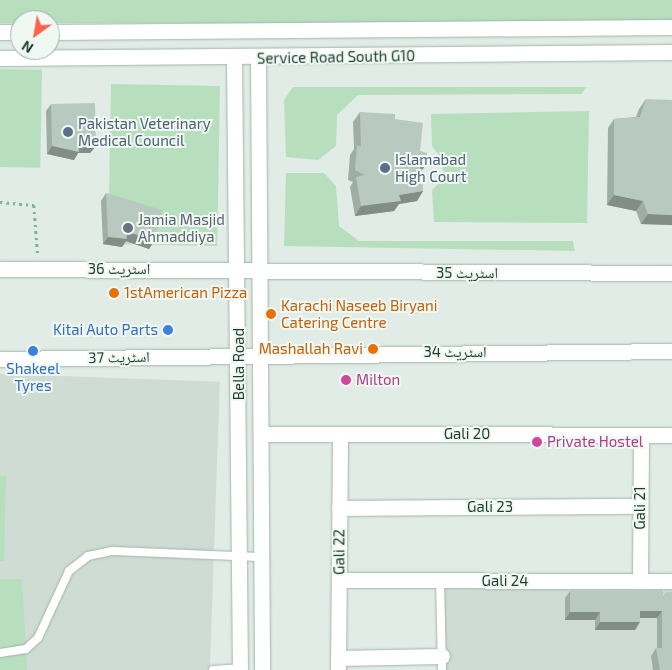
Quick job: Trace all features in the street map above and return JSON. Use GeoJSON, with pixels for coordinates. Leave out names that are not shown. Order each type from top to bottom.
{"type":"FeatureCollection","features":[{"type":"Feature","properties":{"kind":"street","name":"Service Road South G10"},"geometry":{"type":"LineString","coordinates":[[60,32],[672,27]]}},
{"type":"Feature","properties":{"kind":"street"},"geometry":{"type":"LineString","coordinates":[[594,29],[594,52]]}},
{"type":"Feature","properties":{"kind":"street","name":"Service Road South G10"},"geometry":{"type":"LineString","coordinates":[[0,58],[258,59],[672,52]]}},
{"type":"Feature","properties":{"kind":"street","name":"Bella Road"},"geometry":{"type":"LineString","coordinates":[[234,59],[238,270],[240,669]]}},
{"type":"Feature","properties":{"kind":"street","name":"Bella Road"},"geometry":{"type":"LineString","coordinates":[[258,59],[262,272],[262,670]]}},
{"type":"Feature","properties":{"kind":"street","name":"اسٹریٹ 36"},"geometry":{"type":"LineString","coordinates":[[0,269],[238,270],[262,272]]}},
{"type":"Feature","properties":{"kind":"street","name":"اسٹریٹ 35"},"geometry":{"type":"LineString","coordinates":[[262,272],[672,273]]}},
{"type":"Feature","properties":{"kind":"street","name":"اسٹریٹ 34"},"geometry":{"type":"LineString","coordinates":[[238,356],[261,354],[672,351]]}},
{"type":"Feature","properties":{"kind":"street","name":"اسٹریٹ 37"},"geometry":{"type":"LineString","coordinates":[[0,359],[238,356]]}},
{"type":"Feature","properties":{"kind":"street","name":"Gali 20"},"geometry":{"type":"LineString","coordinates":[[261,434],[672,435]]}},
{"type":"Feature","properties":{"kind":"street","name":"Gali 22"},"geometry":{"type":"LineString","coordinates":[[338,664],[340,434]]}},
{"type":"Feature","properties":{"kind":"street","name":"Gali 21"},"geometry":{"type":"LineString","coordinates":[[640,581],[641,435]]}},
{"type":"Feature","properties":{"kind":"street","name":"Gali 23"},"geometry":{"type":"LineString","coordinates":[[339,508],[640,506]]}},
{"type":"Feature","properties":{"kind":"street","name":"Gali 24"},"geometry":{"type":"LineString","coordinates":[[339,580],[672,581]]}},
{"type":"Feature","properties":{"kind":"street"},"geometry":{"type":"LineString","coordinates":[[338,664],[442,663]]}},
{"type":"Feature","properties":{"kind":"lane"},"geometry":{"type":"LineString","coordinates":[[0,653],[26,649],[38,638],[68,572],[88,556],[112,551],[261,557]]}},
{"type":"Feature","properties":{"kind":"lane"},"geometry":{"type":"LineString","coordinates":[[440,580],[442,663]]}},
{"type":"Feature","properties":{"kind":"lane"},"geometry":{"type":"LineString","coordinates":[[213,670],[240,669]]}},
{"type":"Feature","properties":{"kind":"path"},"geometry":{"type":"LineString","coordinates":[[0,202],[34,205],[39,269]]}},
{"type":"Feature","properties":{"kind":"shaded area"},"geometry":{"type":"Polygon","coordinates":[[[0,374],[220,382],[210,670],[0,670],[0,374]]]}},
{"type":"Feature","properties":{"kind":"shaded area"},"geometry":{"type":"Polygon","coordinates":[[[445,583],[672,583],[672,670],[445,670],[445,583]]]}},
{"type":"Feature","properties":{"kind":"green space"},"geometry":{"type":"Polygon","coordinates":[[[0,0],[672,0],[672,23],[60,23],[60,10],[10,10],[10,23],[0,23],[0,0]]]}},
{"type":"Feature","properties":{"kind":"green space"},"geometry":{"type":"Polygon","coordinates":[[[0,69],[42,70],[40,168],[0,167],[0,69]]]}},
{"type":"Feature","properties":{"kind":"green space"},"geometry":{"type":"Polygon","coordinates":[[[111,84],[220,86],[217,246],[108,244],[111,84]]]}},
{"type":"Feature","properties":{"kind":"green space"},"geometry":{"type":"Polygon","coordinates":[[[293,87],[587,87],[581,94],[358,95],[337,115],[336,146],[318,160],[286,157],[284,100],[293,87]]]}},
{"type":"Feature","properties":{"kind":"green space"},"geometry":{"type":"Polygon","coordinates":[[[589,111],[587,223],[434,222],[432,190],[444,178],[441,158],[432,146],[431,114],[589,111]]]}},
{"type":"Feature","properties":{"kind":"green space"},"geometry":{"type":"Polygon","coordinates":[[[286,173],[324,173],[336,186],[339,226],[359,241],[573,241],[575,251],[284,246],[286,173]]]}},
{"type":"Feature","properties":{"kind":"green space"},"geometry":{"type":"Polygon","coordinates":[[[0,476],[6,476],[4,561],[0,561],[0,476]]]}},
{"type":"Feature","properties":{"kind":"green space"},"geometry":{"type":"Polygon","coordinates":[[[0,579],[22,579],[27,670],[0,670],[0,579]]]}},
{"type":"Feature","properties":{"kind":"building"},"geometry":{"type":"Polygon","coordinates":[[[646,99],[672,100],[672,215],[648,214],[643,201],[614,195],[614,119],[640,117],[646,99]]]}},
{"type":"Feature","properties":{"kind":"building","name":"Pakistan Veterinary Medical Council"},"geometry":{"type":"Polygon","coordinates":[[[95,103],[96,146],[79,146],[79,152],[52,146],[51,104],[95,103]]]}},
{"type":"Feature","properties":{"kind":"building","name":"Islamabad High Court"},"geometry":{"type":"Polygon","coordinates":[[[360,112],[395,114],[395,119],[423,123],[420,151],[427,153],[427,163],[420,165],[423,191],[399,195],[401,201],[361,206],[356,177],[364,175],[355,170],[357,145],[361,147],[360,112]]]}},
{"type":"Feature","properties":{"kind":"building","name":"Jamia Masjid Ahmaddiya"},"geometry":{"type":"Polygon","coordinates":[[[106,193],[162,210],[154,241],[126,231],[127,239],[108,237],[106,193]]]}},
{"type":"Feature","properties":{"kind":"building"},"geometry":{"type":"Polygon","coordinates":[[[663,590],[663,598],[667,592],[672,592],[672,670],[660,670],[656,648],[662,648],[662,611],[640,611],[640,622],[600,622],[600,612],[570,612],[570,591],[663,590]]]}},
{"type":"Feature","properties":{"kind":"place","name":"Pakistan Veterinary Medical Council"},"geometry":{"type":"Point","coordinates":[68,132]}},
{"type":"Feature","properties":{"kind":"place","name":"Islamabad High Court"},"geometry":{"type":"Point","coordinates":[385,168]}},
{"type":"Feature","properties":{"kind":"place","name":"Jamia Masjid Ahmaddiya"},"geometry":{"type":"Point","coordinates":[128,228]}},
{"type":"Feature","properties":{"kind":"place","name":"1stAmerican Pizza"},"geometry":{"type":"Point","coordinates":[114,293]}},
{"type":"Feature","properties":{"kind":"place","name":"Karachi Naseeb Biryani Catering Centre"},"geometry":{"type":"Point","coordinates":[271,314]}},
{"type":"Feature","properties":{"kind":"place","name":"Kitai Auto Parts"},"geometry":{"type":"Point","coordinates":[168,330]}},
{"type":"Feature","properties":{"kind":"place","name":"Mashallah Ravi"},"geometry":{"type":"Point","coordinates":[373,349]}},
{"type":"Feature","properties":{"kind":"place","name":"Shakeel Tyres"},"geometry":{"type":"Point","coordinates":[33,351]}},
{"type":"Feature","properties":{"kind":"place","name":"Milton"},"geometry":{"type":"Point","coordinates":[346,380]}},
{"type":"Feature","properties":{"kind":"place","name":"Private Hostel"},"geometry":{"type":"Point","coordinates":[537,442]}}]}
